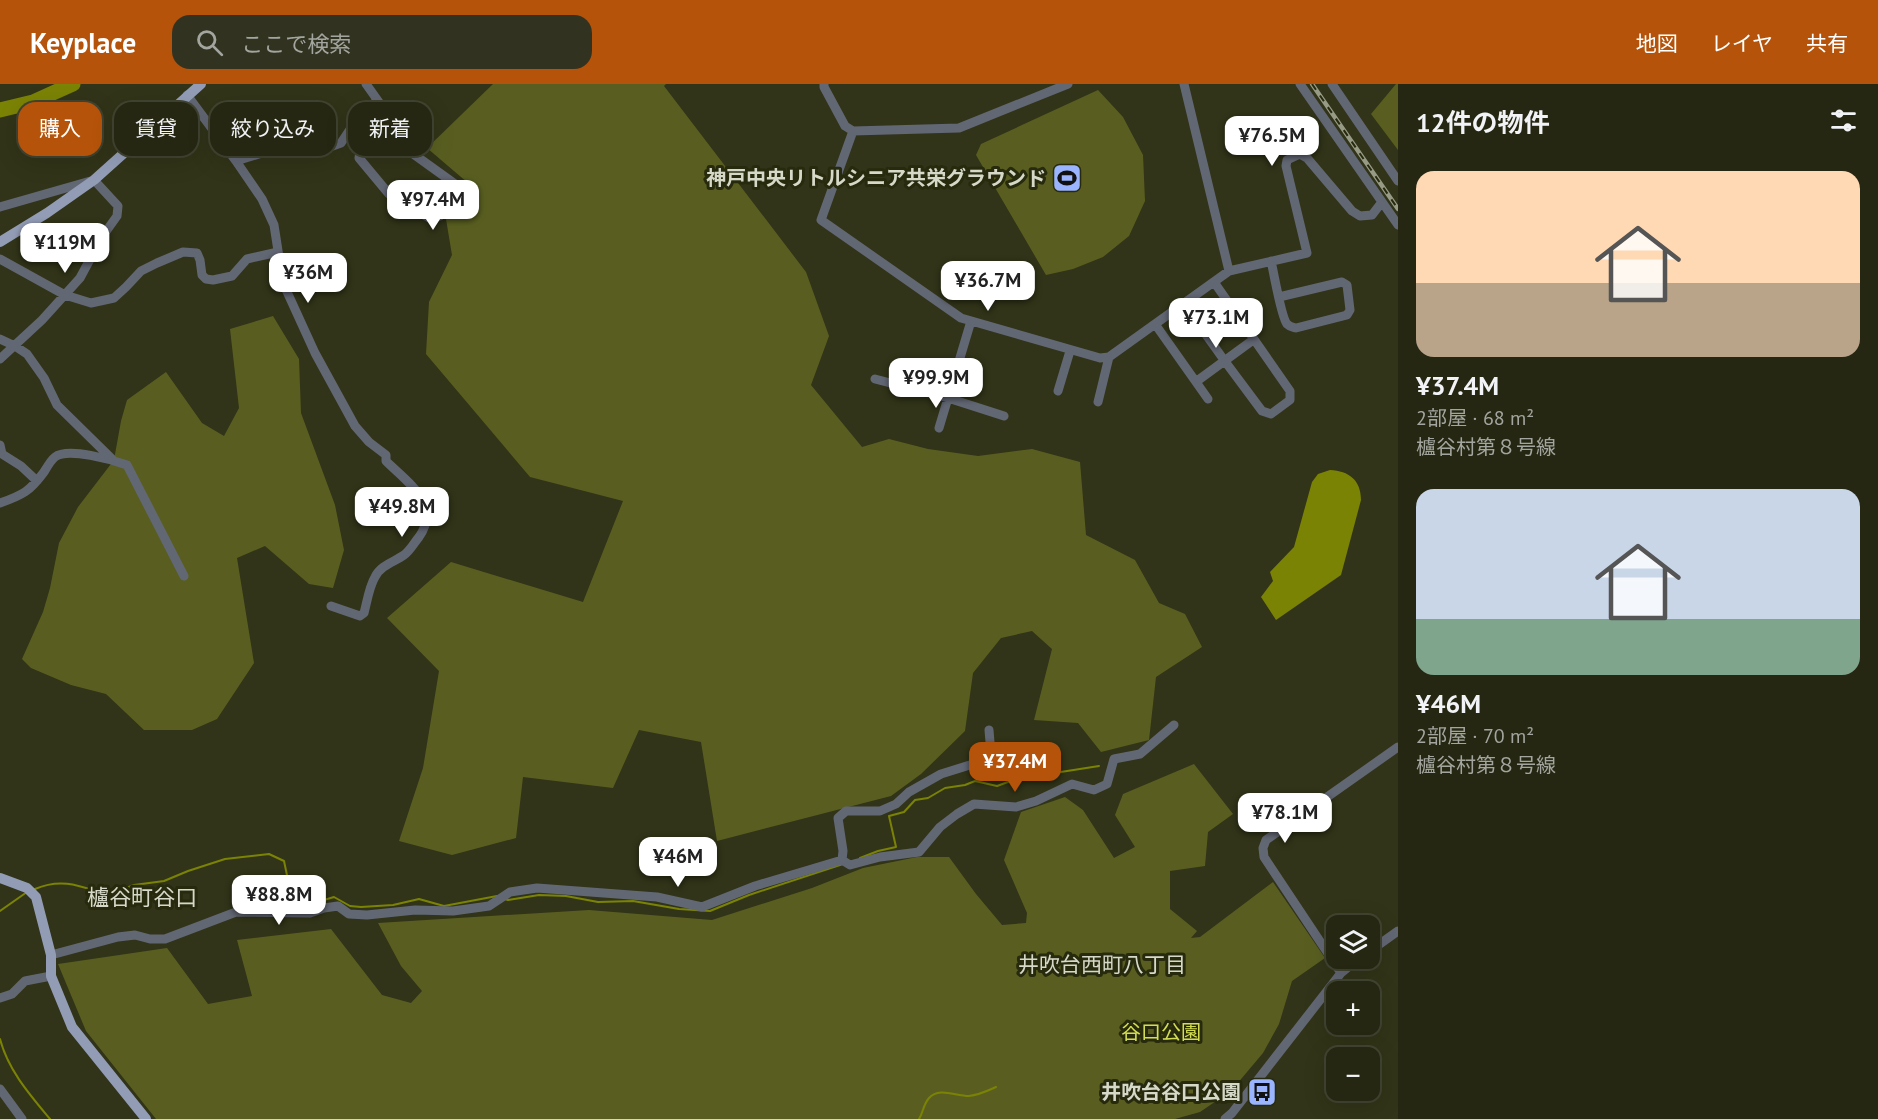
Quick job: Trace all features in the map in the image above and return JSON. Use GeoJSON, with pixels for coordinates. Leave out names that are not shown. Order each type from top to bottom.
{"type":"FeatureCollection","features":[{"type":"Feature","properties":{"kind":"main road"},"geometry":{"type":"LineString","coordinates":[[0,242],[94,180],[201,84]]}},
{"type":"Feature","properties":{"kind":"main road"},"geometry":{"type":"LineString","coordinates":[[0,878],[29,890],[36,897],[51,956],[51,976],[72,1027],[146,1119]]}},
{"type":"Feature","properties":{"kind":"street"},"geometry":{"type":"LineString","coordinates":[[366,84],[379,102],[396,126],[405,148],[455,184],[455,193],[440,216],[429,218],[389,194],[359,158],[363,132],[379,102]]}},
{"type":"Feature","properties":{"kind":"street"},"geometry":{"type":"LineString","coordinates":[[824,84],[845,126],[853,131],[959,128],[1068,84]]}},
{"type":"Feature","properties":{"kind":"street"},"geometry":{"type":"LineString","coordinates":[[1184,84],[1229,271]]}},
{"type":"Feature","properties":{"kind":"street"},"geometry":{"type":"LineString","coordinates":[[1300,84],[1398,225]]}},
{"type":"Feature","properties":{"kind":"street"},"geometry":{"type":"LineString","coordinates":[[1332,84],[1398,182]]}},
{"type":"Feature","properties":{"kind":"street"},"geometry":{"type":"LineString","coordinates":[[188,95],[262,200],[274,225],[283,283],[315,353],[355,426],[369,442],[386,454],[386,461],[421,496],[428,514],[424,529],[408,552],[399,559],[386,564],[375,576],[364,613],[360,616],[331,606]]}},
{"type":"Feature","properties":{"kind":"street"},"geometry":{"type":"LineString","coordinates":[[853,131],[821,220],[961,318],[1100,358],[1109,357],[1229,271],[1307,253],[1286,166],[1287,160],[1293,156],[1300,154],[1307,158],[1352,211],[1360,216],[1372,215],[1382,202]]}},
{"type":"Feature","properties":{"kind":"street"},"geometry":{"type":"LineString","coordinates":[[236,161],[259,154],[273,145],[286,141],[304,146],[327,148],[341,143],[348,132]]}},
{"type":"Feature","properties":{"kind":"street"},"geometry":{"type":"LineString","coordinates":[[0,207],[94,180],[118,206],[117,216],[102,237],[80,278],[15,346],[0,358]]}},
{"type":"Feature","properties":{"kind":"street"},"geometry":{"type":"LineString","coordinates":[[0,260],[65,295],[91,303],[114,298],[141,271],[183,252],[197,253],[202,275],[206,279],[213,280],[232,276],[247,259],[278,252]]}},
{"type":"Feature","properties":{"kind":"street"},"geometry":{"type":"LineString","coordinates":[[1271,261],[1279,297],[1286,322],[1290,326],[1296,328],[1347,315],[1350,310],[1347,285],[1342,282],[1279,297]]}},
{"type":"Feature","properties":{"kind":"street"},"geometry":{"type":"LineString","coordinates":[[1184,304],[1262,411],[1271,414],[1290,400],[1290,391],[1214,282]]}},
{"type":"Feature","properties":{"kind":"street"},"geometry":{"type":"LineString","coordinates":[[939,428],[971,321]]}},
{"type":"Feature","properties":{"kind":"street"},"geometry":{"type":"LineString","coordinates":[[1155,324],[1208,399]]}},
{"type":"Feature","properties":{"kind":"street"},"geometry":{"type":"LineString","coordinates":[[0,339],[27,354],[44,378],[57,405],[112,459]]}},
{"type":"Feature","properties":{"kind":"street"},"geometry":{"type":"LineString","coordinates":[[1197,381],[1253,340]]}},
{"type":"Feature","properties":{"kind":"street"},"geometry":{"type":"LineString","coordinates":[[1058,391],[1070,351]]}},
{"type":"Feature","properties":{"kind":"street"},"geometry":{"type":"LineString","coordinates":[[1098,402],[1109,357]]}},
{"type":"Feature","properties":{"kind":"street"},"geometry":{"type":"LineString","coordinates":[[875,379],[948,398],[1004,416]]}},
{"type":"Feature","properties":{"kind":"street"},"geometry":{"type":"LineString","coordinates":[[0,445],[2,454],[21,466],[37,482]]}},
{"type":"Feature","properties":{"kind":"street"},"geometry":{"type":"LineString","coordinates":[[0,503],[16,498],[32,488],[55,456],[67,453],[112,459],[127,465],[184,576]]}},
{"type":"Feature","properties":{"kind":"street"},"geometry":{"type":"LineString","coordinates":[[51,956],[135,935],[150,939],[165,939],[236,912],[310,913],[338,906],[349,914],[367,915],[415,910],[453,910],[489,906],[510,892],[537,888],[657,897],[702,907],[755,886],[845,862],[850,865],[880,857],[920,852],[940,827],[974,804],[1016,807],[1036,801],[1072,784],[1094,790],[1107,784],[1114,759],[1140,754],[1174,725]]}},
{"type":"Feature","properties":{"kind":"street"},"geometry":{"type":"LineString","coordinates":[[845,862],[838,818],[846,811],[880,811],[896,804],[909,792],[941,774],[986,760],[991,754],[989,730]]}},
{"type":"Feature","properties":{"kind":"street"},"geometry":{"type":"LineString","coordinates":[[1341,973],[1264,857],[1263,848],[1266,840],[1398,747]]}},
{"type":"Feature","properties":{"kind":"street"},"geometry":{"type":"LineString","coordinates":[[1380,944],[1398,931]]}},
{"type":"Feature","properties":{"kind":"street"},"geometry":{"type":"LineString","coordinates":[[1225,1119],[1346,969]]}},
{"type":"Feature","properties":{"kind":"street"},"geometry":{"type":"LineString","coordinates":[[0,998],[12,994],[25,981],[51,976]]}},
{"type":"Feature","properties":{"kind":"street"},"geometry":{"type":"LineString","coordinates":[[0,1089],[22,1119]]}},
{"type":"Feature","properties":{"kind":"green space"},"geometry":{"type":"Polygon","coordinates":[[[493,84],[666,84],[664,86],[806,272],[829,336],[811,385],[862,447],[889,439],[928,449],[978,456],[1032,449],[1080,462],[1086,535],[1135,560],[1159,603],[1185,614],[1202,647],[1156,677],[1149,740],[1101,752],[1078,723],[1034,720],[1052,649],[1032,631],[1001,638],[973,673],[965,731],[921,774],[891,796],[717,841],[701,742],[639,730],[613,788],[523,777],[516,838],[452,855],[399,841],[423,768],[439,671],[387,618],[451,562],[583,602],[623,501],[530,477],[426,354],[429,302],[452,255],[446,219],[468,183],[432,152],[432,143],[493,84]]]}},
{"type":"Feature","properties":{"kind":"green space"},"geometry":{"type":"Polygon","coordinates":[[[1398,84],[1398,150],[1371,114],[1398,84]]]}},
{"type":"Feature","properties":{"kind":"green space","name":"神戸中央リトルシニア共栄グラウンド"},"geometry":{"type":"Polygon","coordinates":[[[1098,90],[1123,117],[1143,155],[1145,201],[1129,236],[1103,257],[1073,269],[1046,275],[976,155],[981,144],[1098,90]]]}},
{"type":"Feature","properties":{"kind":"green space"},"geometry":{"type":"Polygon","coordinates":[[[273,316],[299,359],[301,413],[335,505],[344,550],[333,588],[309,584],[265,546],[237,558],[254,663],[217,719],[192,730],[144,730],[106,694],[71,685],[31,668],[22,659],[43,612],[59,543],[78,507],[114,460],[127,400],[166,372],[202,423],[224,436],[239,408],[230,329],[273,316]]]}},
{"type":"Feature","properties":{"kind":"green space","name":"谷口公園"},"geometry":{"type":"Polygon","coordinates":[[[1194,764],[1233,814],[1208,832],[1205,866],[1170,871],[1170,909],[1197,931],[1191,938],[1200,937],[1273,882],[1325,958],[1292,981],[1279,1024],[1263,1053],[1231,1091],[1200,1112],[1175,1119],[156,1119],[86,1031],[58,964],[167,948],[208,1004],[252,996],[237,940],[331,929],[382,995],[411,1003],[422,991],[401,966],[378,923],[589,910],[712,920],[812,888],[863,868],[917,857],[949,857],[1002,925],[1026,923],[1027,913],[1004,860],[1021,812],[1065,797],[1083,810],[1114,858],[1135,847],[1115,815],[1123,794],[1194,764]]]}},
{"type":"Feature","properties":{"kind":"shaded area"},"geometry":{"type":"Polygon","coordinates":[[[1330,470],[1343,472],[1353,478],[1359,487],[1361,500],[1341,575],[1276,620],[1261,597],[1273,581],[1270,572],[1294,547],[1312,482],[1318,474],[1330,470]]]}},
{"type":"Feature","properties":{"kind":"waterway"},"geometry":{"type":"LineString","coordinates":[[0,110],[33,102],[73,84]]}},
{"type":"Feature","properties":{"kind":"waterway"},"geometry":{"type":"LineString","coordinates":[[860,858],[896,847],[889,816],[904,812],[915,800],[928,798],[945,788],[975,781],[997,786],[1016,779],[1099,766]]}},
{"type":"Feature","properties":{"kind":"waterway"},"geometry":{"type":"LineString","coordinates":[[35,889],[45,885],[72,884],[108,895],[134,885],[164,881],[225,859],[269,854],[284,861],[289,902],[304,906],[334,897],[350,906],[361,907],[393,905],[419,899],[444,906],[497,896]]}},
{"type":"Feature","properties":{"kind":"waterway"},"geometry":{"type":"LineString","coordinates":[[505,899],[539,895],[566,896],[598,902],[633,901],[679,909],[710,911],[749,895],[843,864]]}},
{"type":"Feature","properties":{"kind":"waterway"},"geometry":{"type":"LineString","coordinates":[[0,911],[27,892]]}},
{"type":"Feature","properties":{"kind":"waterway"},"geometry":{"type":"LineString","coordinates":[[0,1039],[14,1072],[50,1119]]}},
{"type":"Feature","properties":{"kind":"waterway"},"geometry":{"type":"LineString","coordinates":[[919,1119],[927,1101],[933,1095],[942,1093],[969,1096],[996,1087]]}},
{"type":"Feature","properties":{"kind":"railway"},"geometry":{"type":"LineString","coordinates":[[1312,84],[1398,209]]}},
{"type":"Feature","properties":{"kind":"place","name":"神戸中央リトルシニア共栄グラウンド"},"geometry":{"type":"Point","coordinates":[1067,178]}},
{"type":"Feature","properties":{"kind":"place","name":"井吹台谷口公園"},"geometry":{"type":"Point","coordinates":[1262,1092]}},
{"type":"Feature","properties":{"kind":"district","name":"櫨谷町谷口"},"geometry":{"type":"Point","coordinates":[142,897]}},
{"type":"Feature","properties":{"kind":"district","name":"井吹台西町八丁目"},"geometry":{"type":"Point","coordinates":[1102,964]}}]}
